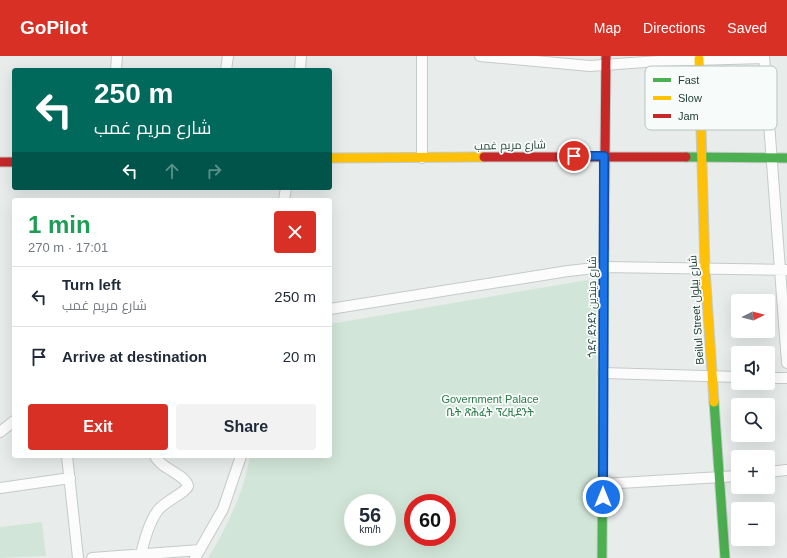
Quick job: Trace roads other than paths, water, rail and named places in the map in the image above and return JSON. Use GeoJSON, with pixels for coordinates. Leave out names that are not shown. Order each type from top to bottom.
{"type":"FeatureCollection","features":[{"type":"Feature","properties":{"kind":"street"},"geometry":{"type":"LineString","coordinates":[[116,68],[117,56]]}},
{"type":"Feature","properties":{"kind":"street"},"geometry":{"type":"LineString","coordinates":[[226,68],[228,56]]}},
{"type":"Feature","properties":{"kind":"street"},"geometry":{"type":"LineString","coordinates":[[300,68],[301,56]]}},
{"type":"Feature","properties":{"kind":"street"},"geometry":{"type":"LineString","coordinates":[[422,56],[422,158]]}},
{"type":"Feature","properties":{"kind":"street"},"geometry":{"type":"LineString","coordinates":[[480,56],[569,65],[606,60],[764,57]]}},
{"type":"Feature","properties":{"kind":"street","name":"Beilul Street شارع بيلول"},"geometry":{"type":"LineString","coordinates":[[699,59],[699,66]]}},
{"type":"Feature","properties":{"kind":"street","name":"ጎደና ደንደን شارع ديندين"},"geometry":{"type":"LineString","coordinates":[[602,558],[604,156],[606,60]]}},
{"type":"Feature","properties":{"kind":"street","name":"Beilul Street شارع بيلول"},"geometry":{"type":"LineString","coordinates":[[702,130],[705,269],[721,478],[725,558]]}},
{"type":"Feature","properties":{"kind":"street"},"geometry":{"type":"LineString","coordinates":[[770,130],[784,270],[787,363]]}},
{"type":"Feature","properties":{"kind":"street","name":"شارع مريم غمب"},"geometry":{"type":"LineString","coordinates":[[332,158],[604,156],[787,158]]}},
{"type":"Feature","properties":{"kind":"street"},"geometry":{"type":"LineString","coordinates":[[0,162],[12,162]]}},
{"type":"Feature","properties":{"kind":"street"},"geometry":{"type":"LineString","coordinates":[[332,309],[568,271],[604,267],[784,270]]}},
{"type":"Feature","properties":{"kind":"street"},"geometry":{"type":"LineString","coordinates":[[603,373],[731,377]]}},
{"type":"Feature","properties":{"kind":"street"},"geometry":{"type":"LineString","coordinates":[[775,378],[787,378]]}},
{"type":"Feature","properties":{"kind":"street"},"geometry":{"type":"LineString","coordinates":[[0,432],[12,423]]}},
{"type":"Feature","properties":{"kind":"street"},"geometry":{"type":"LineString","coordinates":[[67,458],[78,558]]}},
{"type":"Feature","properties":{"kind":"street"},"geometry":{"type":"LineString","coordinates":[[141,556],[155,514],[165,503],[187,490],[188,486],[186,482],[162,465],[157,458]]}},
{"type":"Feature","properties":{"kind":"street"},"geometry":{"type":"LineString","coordinates":[[96,558],[198,554],[223,509],[239,458]]}},
{"type":"Feature","properties":{"kind":"street"},"geometry":{"type":"LineString","coordinates":[[775,471],[787,470]]}},
{"type":"Feature","properties":{"kind":"street"},"geometry":{"type":"LineString","coordinates":[[603,484],[731,477]]}},
{"type":"Feature","properties":{"kind":"street"},"geometry":{"type":"LineString","coordinates":[[0,488],[70,478]]}},
{"type":"Feature","properties":{"kind":"park label","name":"Government Palace ቤት ጽሕፈት ፕረዚደንት"},"geometry":{"type":"Point","coordinates":[490,405]}}]}
